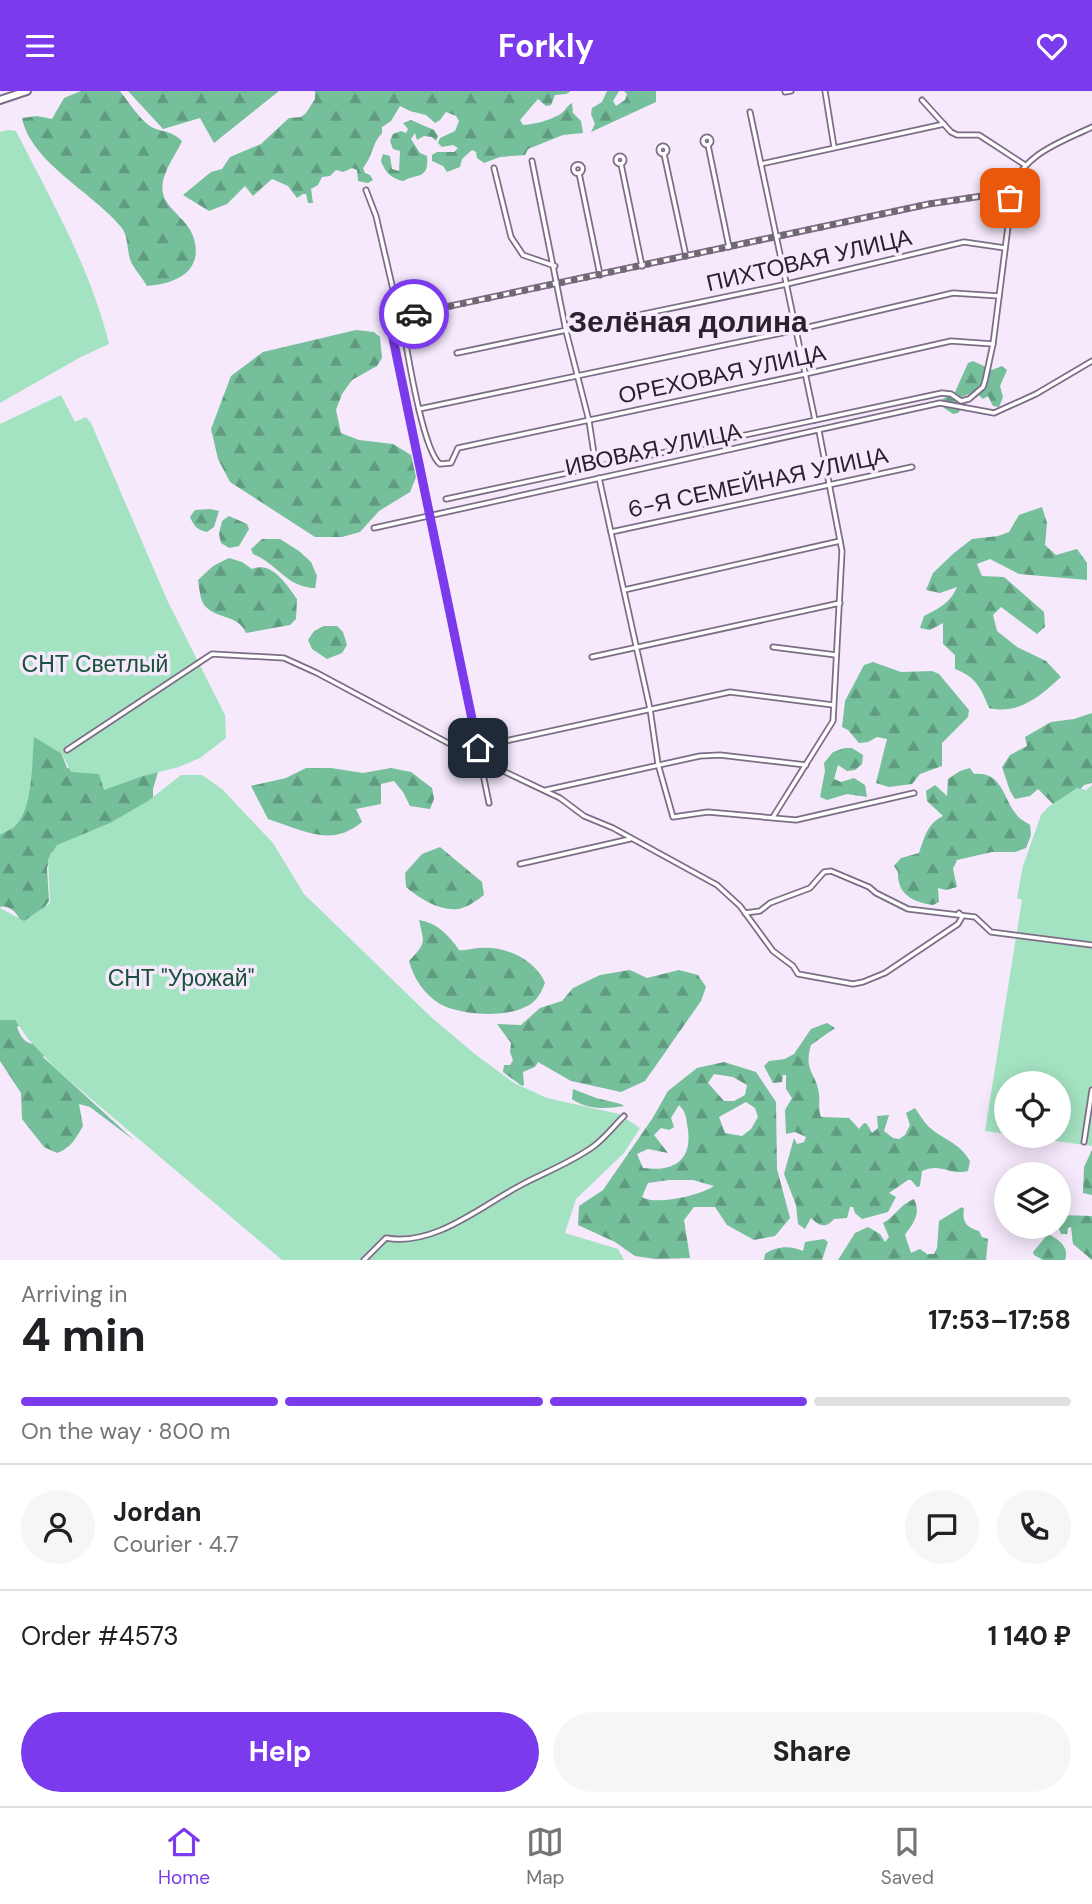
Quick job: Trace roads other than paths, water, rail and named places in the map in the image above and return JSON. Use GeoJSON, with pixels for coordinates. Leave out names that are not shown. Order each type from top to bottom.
{"type":"FeatureCollection","features":[{"type":"Feature","properties":{"kind":"highway"},"geometry":{"type":"LineString","coordinates":[[0,100],[27,91]]}},
{"type":"Feature","properties":{"kind":"street"},"geometry":{"type":"LineString","coordinates":[[825,91],[834,147]]}},
{"type":"Feature","properties":{"kind":"street"},"geometry":{"type":"LineString","coordinates":[[922,100],[957,135],[979,135],[1025,165]]}},
{"type":"Feature","properties":{"kind":"street"},"geometry":{"type":"LineString","coordinates":[[750,112],[815,420]]}},
{"type":"Feature","properties":{"kind":"street"},"geometry":{"type":"LineString","coordinates":[[760,164],[944,124]]}},
{"type":"Feature","properties":{"kind":"street"},"geometry":{"type":"LineString","coordinates":[[993,344],[1011,203],[1009,192],[1025,165],[1035,156],[1092,127]]}},
{"type":"Feature","properties":{"kind":"street"},"geometry":{"type":"LineString","coordinates":[[708,145],[729,247]]}},
{"type":"Feature","properties":{"kind":"street"},"geometry":{"type":"LineString","coordinates":[[664,154],[686,256]]}},
{"type":"Feature","properties":{"kind":"street"},"geometry":{"type":"LineString","coordinates":[[531,161],[555,266],[566,331],[589,421],[596,467]]}},
{"type":"Feature","properties":{"kind":"street"},"geometry":{"type":"LineString","coordinates":[[621,164],[642,266]]}},
{"type":"Feature","properties":{"kind":"street"},"geometry":{"type":"LineString","coordinates":[[494,168],[508,231],[516,246],[529,259],[555,266]]}},
{"type":"Feature","properties":{"kind":"street"},"geometry":{"type":"LineString","coordinates":[[579,173],[600,275]]}},
{"type":"Feature","properties":{"kind":"street"},"geometry":{"type":"LineString","coordinates":[[366,190],[376,216],[401,317],[419,409],[796,330],[957,292],[999,296]]}},
{"type":"Feature","properties":{"kind":"street"},"geometry":{"type":"LineString","coordinates":[[489,803],[389,319],[929,204],[1009,192]]}},
{"type":"Feature","properties":{"kind":"street","name":"ПИХТОВАЯ УЛИЦА"},"geometry":{"type":"LineString","coordinates":[[457,353],[787,284],[964,243],[1005,248]]}},
{"type":"Feature","properties":{"kind":"street","name":"ОРЕХОВАЯ УЛИЦА"},"geometry":{"type":"LineString","coordinates":[[419,409],[436,463],[443,465],[452,463],[458,448],[805,375],[951,341],[993,344]]}},
{"type":"Feature","properties":{"kind":"street","name":"ИВОВАЯ УЛИЦА"},"geometry":{"type":"LineString","coordinates":[[446,499],[942,393],[965,401],[982,387],[993,344]]}},
{"type":"Feature","properties":{"kind":"street","name":"ИВОВАЯ УЛИЦА"},"geometry":{"type":"LineString","coordinates":[[374,528],[940,403],[994,413],[1036,394],[1092,361]]}},
{"type":"Feature","properties":{"kind":"street"},"geometry":{"type":"LineString","coordinates":[[773,817],[830,728],[833,705],[842,553],[819,431]]}},
{"type":"Feature","properties":{"kind":"street","name":"6-Я СЕМЕЙНАЯ УЛИЦА"},"geometry":{"type":"LineString","coordinates":[[611,532],[912,467]]}},
{"type":"Feature","properties":{"kind":"street"},"geometry":{"type":"LineString","coordinates":[[599,478],[650,709],[658,764],[673,817],[708,812],[804,819],[914,793]]}},
{"type":"Feature","properties":{"kind":"street"},"geometry":{"type":"LineString","coordinates":[[623,590],[841,541]]}},
{"type":"Feature","properties":{"kind":"street"},"geometry":{"type":"LineString","coordinates":[[592,657],[839,603]]}},
{"type":"Feature","properties":{"kind":"street"},"geometry":{"type":"LineString","coordinates":[[773,647],[836,655]]}},
{"type":"Feature","properties":{"kind":"street"},"geometry":{"type":"LineString","coordinates":[[67,750],[212,654],[284,658],[480,760],[560,798],[584,816],[632,838],[717,885],[745,913],[774,951],[793,966],[798,974],[853,984],[885,973],[958,924],[962,917],[959,913]]}},
{"type":"Feature","properties":{"kind":"street"},"geometry":{"type":"LineString","coordinates":[[462,750],[736,692],[833,705]]}},
{"type":"Feature","properties":{"kind":"street"},"geometry":{"type":"LineString","coordinates":[[545,791],[658,764],[713,755],[806,765]]}},
{"type":"Feature","properties":{"kind":"street"},"geometry":{"type":"LineString","coordinates":[[781,804],[787,819]]}},
{"type":"Feature","properties":{"kind":"street"},"geometry":{"type":"LineString","coordinates":[[520,864],[632,838]]}},
{"type":"Feature","properties":{"kind":"street"},"geometry":{"type":"LineString","coordinates":[[745,913],[760,911],[770,903],[810,888],[824,872],[831,871],[869,887],[908,909],[975,917],[990,932],[1047,937],[1092,945]]}},
{"type":"Feature","properties":{"kind":"street"},"geometry":{"type":"LineString","coordinates":[[1084,1142],[1092,1090]]}},
{"type":"Feature","properties":{"kind":"street"},"geometry":{"type":"LineString","coordinates":[[364,1260],[386,1238],[401,1241],[419,1238],[446,1227],[543,1175],[595,1145],[624,1116]]}},
{"type":"Feature","properties":{"kind":"district","name":"Зелёная долина"},"geometry":{"type":"Point","coordinates":[688,321]}},
{"type":"Feature","properties":{"kind":"park label","name":"СНТ Светлый"},"geometry":{"type":"Point","coordinates":[95,664]}},
{"type":"Feature","properties":{"kind":"park label","name":"СНТ \"Урожай\""},"geometry":{"type":"Point","coordinates":[181,978]}}]}
